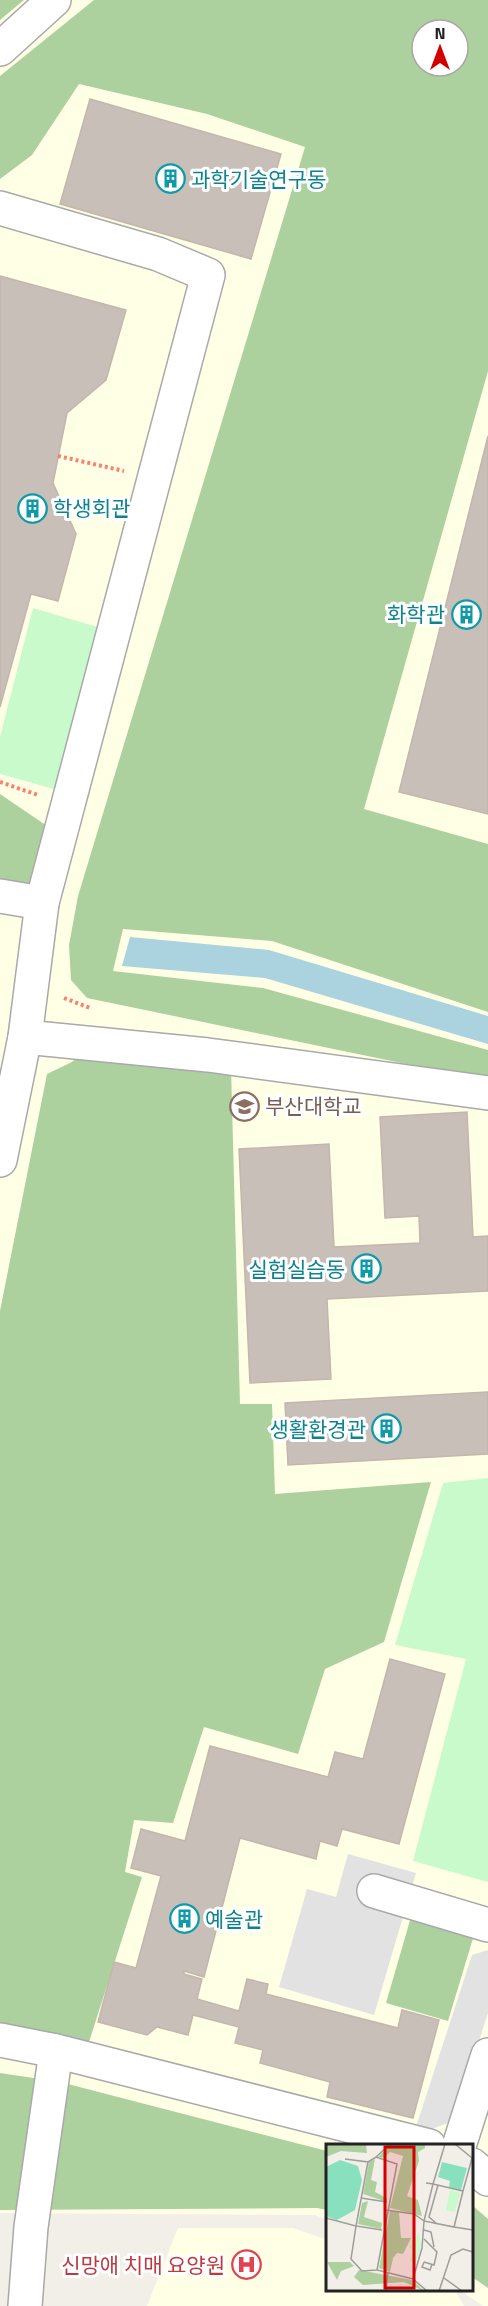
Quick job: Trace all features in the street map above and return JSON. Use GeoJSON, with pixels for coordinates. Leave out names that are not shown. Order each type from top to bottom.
{"type":"FeatureCollection","features":[{"type":"Feature","properties":{"kind":"lane"},"geometry":{"type":"LineString","coordinates":[[0,49],[54,0]]}},
{"type":"Feature","properties":{"kind":"lane"},"geometry":{"type":"LineString","coordinates":[[0,208],[158,254],[208,275],[42,903],[26,1037],[0,1160]]}},
{"type":"Feature","properties":{"kind":"lane"},"geometry":{"type":"LineString","coordinates":[[0,896],[42,903]]}},
{"type":"Feature","properties":{"kind":"lane"},"geometry":{"type":"LineString","coordinates":[[26,1037],[208,1055],[488,1093]]}},
{"type":"Feature","properties":{"kind":"lane"},"geometry":{"type":"LineString","coordinates":[[374,1891],[488,1925]]}},
{"type":"Feature","properties":{"kind":"lane"},"geometry":{"type":"LineString","coordinates":[[0,2040],[56,2051],[425,2144]]}},
{"type":"Feature","properties":{"kind":"lane"},"geometry":{"type":"LineString","coordinates":[[25,2306],[31,2227],[56,2051]]}},
{"type":"Feature","properties":{"kind":"lane"},"geometry":{"type":"LineString","coordinates":[[459,2144],[488,2055]]}},
{"type":"Feature","properties":{"kind":"lane"},"geometry":{"type":"LineString","coordinates":[[473,2167],[488,2179]]}},
{"type":"Feature","properties":{"kind":"path"},"geometry":{"type":"LineString","coordinates":[[58,456],[154,478]]}},
{"type":"Feature","properties":{"kind":"path"},"geometry":{"type":"LineString","coordinates":[[0,782],[68,805]]}},
{"type":"Feature","properties":{"kind":"path"},"geometry":{"type":"LineString","coordinates":[[60,991],[64,999],[99,1010]]}},
{"type":"Feature","properties":{"kind":"shaded area","name":"부산대학교"},"geometry":{"type":"Polygon","coordinates":[[[0,0],[488,0],[488,2306],[483,2306],[461,2291],[473,2291],[473,2144],[326,2144],[326,2220],[315,2215],[0,2213],[0,0]]]}},
{"type":"Feature","properties":{"kind":"shaded area"},"geometry":{"type":"Polygon","coordinates":[[[348,1854],[416,1873],[374,2015],[279,1987],[307,1889],[336,1897],[348,1854]]]}},
{"type":"Feature","properties":{"kind":"shaded area"},"geometry":{"type":"Polygon","coordinates":[[[488,1950],[488,2013],[453,2121],[413,2136],[472,1955],[488,1950]]]}},
{"type":"Feature","properties":{"kind":"shaded area","name":"신망애 치매 요양원"},"geometry":{"type":"Polygon","coordinates":[[[178,2228],[293,2228],[326,2240],[326,2291],[456,2291],[464,2306],[147,2306],[178,2228]]]}},
{"type":"Feature","properties":{"kind":"green space"},"geometry":{"type":"Polygon","coordinates":[[[0,0],[24,0],[0,20],[0,0]]]}},
{"type":"Feature","properties":{"kind":"green space"},"geometry":{"type":"Polygon","coordinates":[[[94,0],[488,0],[488,371],[364,809],[488,844],[488,1012],[272,941],[123,929],[113,971],[263,988],[488,1050],[488,1081],[87,998],[71,980],[69,945],[78,896],[305,147],[207,114],[79,84],[32,155],[0,179],[0,76],[94,0]]]}},
{"type":"Feature","properties":{"kind":"green space"},"geometry":{"type":"Polygon","coordinates":[[[33,608],[101,628],[61,791],[0,774],[0,737],[33,608]]]}},
{"type":"Feature","properties":{"kind":"green space"},"geometry":{"type":"Polygon","coordinates":[[[0,794],[47,826],[33,892],[0,885],[0,794]]]}},
{"type":"Feature","properties":{"kind":"green space"},"geometry":{"type":"Polygon","coordinates":[[[82,1052],[231,1067],[240,1404],[272,1404],[275,1494],[431,1482],[384,1642],[325,1669],[298,1754],[204,1727],[173,1823],[134,1820],[125,1872],[142,1877],[88,2045],[0,2026],[0,1311],[47,1074],[72,1062],[82,1052]]]}},
{"type":"Feature","properties":{"kind":"green space"},"geometry":{"type":"Polygon","coordinates":[[[488,1478],[488,1882],[413,1861],[466,1659],[395,1645],[443,1483],[488,1478]]]}},
{"type":"Feature","properties":{"kind":"green space"},"geometry":{"type":"Polygon","coordinates":[[[411,1917],[474,1935],[448,2021],[386,2003],[411,1917]]]}},
{"type":"Feature","properties":{"kind":"green space"},"geometry":{"type":"Polygon","coordinates":[[[0,2073],[60,2082],[326,2151],[326,2210],[317,2208],[0,2210],[0,2073]]]}},
{"type":"Feature","properties":{"kind":"green space"},"geometry":{"type":"Polygon","coordinates":[[[473,2206],[488,2219],[488,2288],[473,2278],[473,2206]]]}},
{"type":"Feature","properties":{"kind":"water"},"geometry":{"type":"Polygon","coordinates":[[[130,937],[269,950],[488,1016],[488,1044],[265,978],[122,966],[130,937]]]}},
{"type":"Feature","properties":{"kind":"building","name":"과학기술연구동"},"geometry":{"type":"Polygon","coordinates":[[[90,99],[281,154],[251,259],[60,204],[90,99]]]}},
{"type":"Feature","properties":{"kind":"building","name":"학생회관"},"geometry":{"type":"Polygon","coordinates":[[[0,276],[126,310],[106,380],[67,413],[53,483],[76,534],[58,601],[31,594],[0,707],[0,276]]]}},
{"type":"Feature","properties":{"kind":"building","name":"화학관"},"geometry":{"type":"Polygon","coordinates":[[[488,436],[488,814],[399,792],[488,436]]]}},
{"type":"Feature","properties":{"kind":"building","name":"실험실습동"},"geometry":{"type":"Polygon","coordinates":[[[467,1112],[473,1237],[488,1236],[488,1291],[327,1299],[331,1379],[250,1383],[239,1149],[329,1144],[334,1247],[420,1243],[419,1216],[385,1218],[380,1117],[467,1112]]]}},
{"type":"Feature","properties":{"kind":"building","name":"생활환경관"},"geometry":{"type":"Polygon","coordinates":[[[488,1392],[488,1454],[288,1465],[285,1403],[488,1392]]]}},
{"type":"Feature","properties":{"kind":"building","name":"예술관"},"geometry":{"type":"Polygon","coordinates":[[[390,1659],[445,1674],[399,1844],[342,1829],[337,1846],[320,1841],[316,1859],[240,1838],[204,1977],[184,1971],[184,1974],[202,1979],[197,1999],[239,2011],[247,1979],[268,1984],[266,1994],[398,2028],[402,2010],[439,2020],[413,2118],[327,2097],[330,2082],[260,2063],[263,2050],[235,2043],[239,2027],[193,2015],[188,2035],[157,2027],[147,2035],[98,2022],[114,1962],[136,1968],[161,1876],[131,1868],[141,1829],[185,1841],[210,1746],[328,1777],[335,1752],[363,1759],[390,1659]]]}},
{"type":"Feature","properties":{"kind":"place","name":"과학기술연구동"},"geometry":{"type":"Point","coordinates":[170,179]}},
{"type":"Feature","properties":{"kind":"place","name":"학생회관"},"geometry":{"type":"Point","coordinates":[32,508]}},
{"type":"Feature","properties":{"kind":"place","name":"화학관"},"geometry":{"type":"Point","coordinates":[466,614]}},
{"type":"Feature","properties":{"kind":"place","name":"부산대학교"},"geometry":{"type":"Point","coordinates":[244,1106]}},
{"type":"Feature","properties":{"kind":"place","name":"실험실습동"},"geometry":{"type":"Point","coordinates":[366,1269]}},
{"type":"Feature","properties":{"kind":"place","name":"생활환경관"},"geometry":{"type":"Point","coordinates":[387,1429]}},
{"type":"Feature","properties":{"kind":"place","name":"예술관"},"geometry":{"type":"Point","coordinates":[184,1919]}},
{"type":"Feature","properties":{"kind":"place","name":"신망애 치매 요양원"},"geometry":{"type":"Point","coordinates":[246,2265]}}]}
